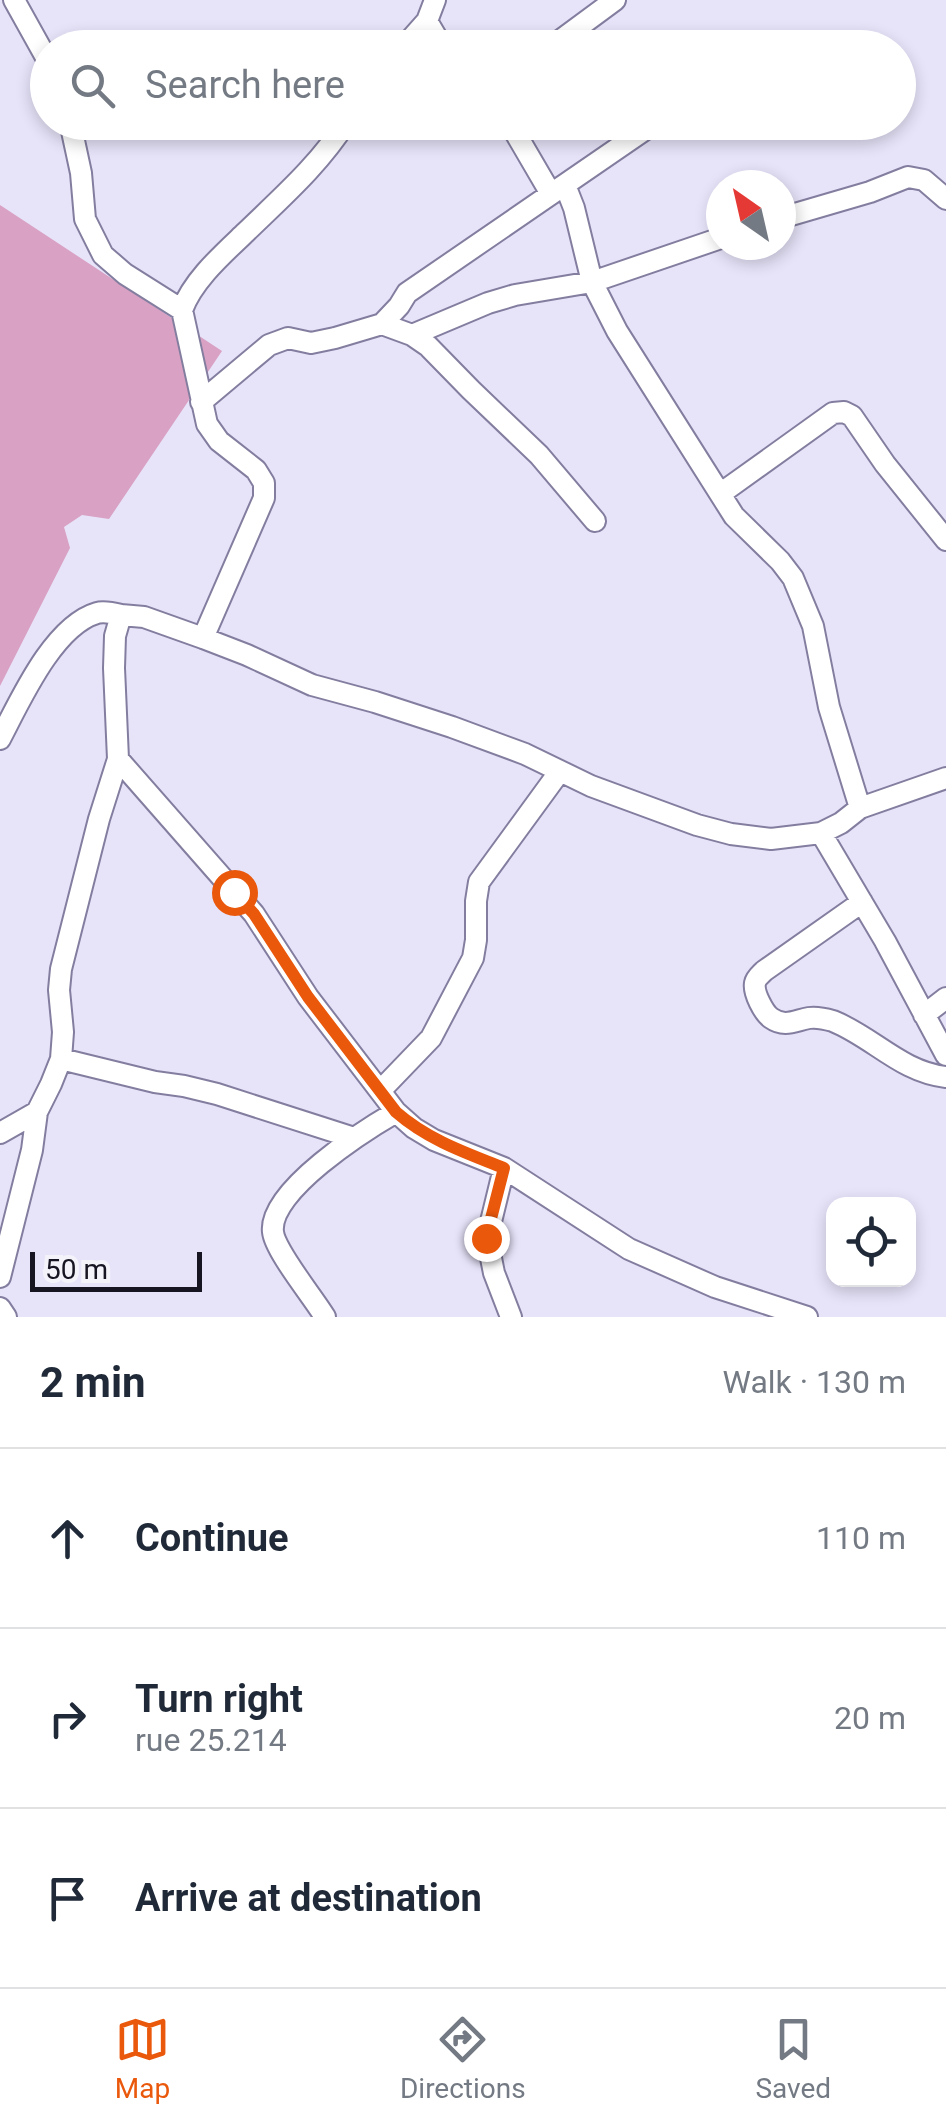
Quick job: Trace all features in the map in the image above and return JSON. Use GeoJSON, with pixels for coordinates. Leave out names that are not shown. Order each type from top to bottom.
{"type":"FeatureCollection","features":[{"type":"Feature","properties":{"kind":"street"},"geometry":{"type":"LineString","coordinates":[[14,0],[31,30]]}},
{"type":"Feature","properties":{"kind":"street"},"geometry":{"type":"LineString","coordinates":[[419,30],[436,0]]}},
{"type":"Feature","properties":{"kind":"street"},"geometry":{"type":"LineString","coordinates":[[574,30],[615,0]]}},
{"type":"Feature","properties":{"kind":"street"},"geometry":{"type":"LineString","coordinates":[[427,21],[432,30]]}},
{"type":"Feature","properties":{"kind":"street"},"geometry":{"type":"LineString","coordinates":[[74,140],[85,219],[103,255],[182,310]]}},
{"type":"Feature","properties":{"kind":"street"},"geometry":{"type":"LineString","coordinates":[[203,638],[264,498],[264,484],[256,470],[219,441],[208,424],[182,310],[196,285],[223,254],[290,189],[331,140]]}},
{"type":"Feature","properties":{"kind":"street"},"geometry":{"type":"LineString","coordinates":[[522,140],[574,208],[592,282],[617,331],[734,516],[793,578],[812,626],[829,707],[860,808]]}},
{"type":"Feature","properties":{"kind":"street"},"geometry":{"type":"LineString","coordinates":[[202,402],[270,345],[288,338],[311,343],[382,324],[408,292],[630,140]]}},
{"type":"Feature","properties":{"kind":"street"},"geometry":{"type":"LineString","coordinates":[[796,214],[908,178],[924,180],[946,198]]}},
{"type":"Feature","properties":{"kind":"street"},"geometry":{"type":"LineString","coordinates":[[412,335],[488,302],[592,282],[706,243]]}},
{"type":"Feature","properties":{"kind":"street"},"geometry":{"type":"LineString","coordinates":[[382,324],[412,335],[428,346],[529,445],[595,521]]}},
{"type":"Feature","properties":{"kind":"street"},"geometry":{"type":"LineString","coordinates":[[720,494],[833,413],[844,412],[852,416],[946,540]]}},
{"type":"Feature","properties":{"kind":"street"},"geometry":{"type":"LineString","coordinates":[[0,739],[42,662],[67,632],[98,612],[144,617],[247,654],[312,685],[452,727],[626,799],[732,834],[770,839],[821,832],[860,808],[946,778]]}},
{"type":"Feature","properties":{"kind":"street"},"geometry":{"type":"LineString","coordinates":[[0,1277],[32,1150],[36,1112],[52,1084],[60,1059],[61,968],[118,759],[114,668],[120,615]]}},
{"type":"Feature","properties":{"kind":"street"},"geometry":{"type":"LineString","coordinates":[[118,759],[254,914],[308,997],[396,1112],[414,1128],[504,1168],[629,1248],[715,1287],[806,1317]]}},
{"type":"Feature","properties":{"kind":"street"},"geometry":{"type":"LineString","coordinates":[[380,1090],[431,1038],[473,958],[478,882],[560,771]]}},
{"type":"Feature","properties":{"kind":"street"},"geometry":{"type":"LineString","coordinates":[[821,832],[886,941],[946,1054]]}},
{"type":"Feature","properties":{"kind":"street"},"geometry":{"type":"LineString","coordinates":[[862,902],[756,978],[754,986],[761,1004],[776,1021],[790,1024],[808,1018],[831,1020],[909,1068],[946,1077]]}},
{"type":"Feature","properties":{"kind":"street"},"geometry":{"type":"LineString","coordinates":[[924,1015],[946,998]]}},
{"type":"Feature","properties":{"kind":"street"},"geometry":{"type":"LineString","coordinates":[[60,1059],[218,1094],[354,1138]]}},
{"type":"Feature","properties":{"kind":"street"},"geometry":{"type":"LineString","coordinates":[[0,1134],[36,1112]]}},
{"type":"Feature","properties":{"kind":"street"},"geometry":{"type":"LineString","coordinates":[[325,1317],[276,1244],[272,1226],[291,1189],[354,1138],[396,1112]]}},
{"type":"Feature","properties":{"kind":"street"},"geometry":{"type":"LineString","coordinates":[[504,1168],[486,1238],[511,1317]]}},
{"type":"Feature","properties":{"kind":"street"},"geometry":{"type":"LineString","coordinates":[[0,1308],[6,1317]]}},
{"type":"Feature","properties":{"kind":"shaded area"},"geometry":{"type":"Polygon","coordinates":[[[0,205],[222,351],[109,519],[82,515],[64,527],[70,548],[0,686],[0,205]]]}},
{"type":"Feature","properties":{"kind":"route"},"geometry":{"type":"LineString","coordinates":[[234,892],[254,914],[308,997],[396,1112],[434,1140],[504,1168],[486,1238]]}}]}
